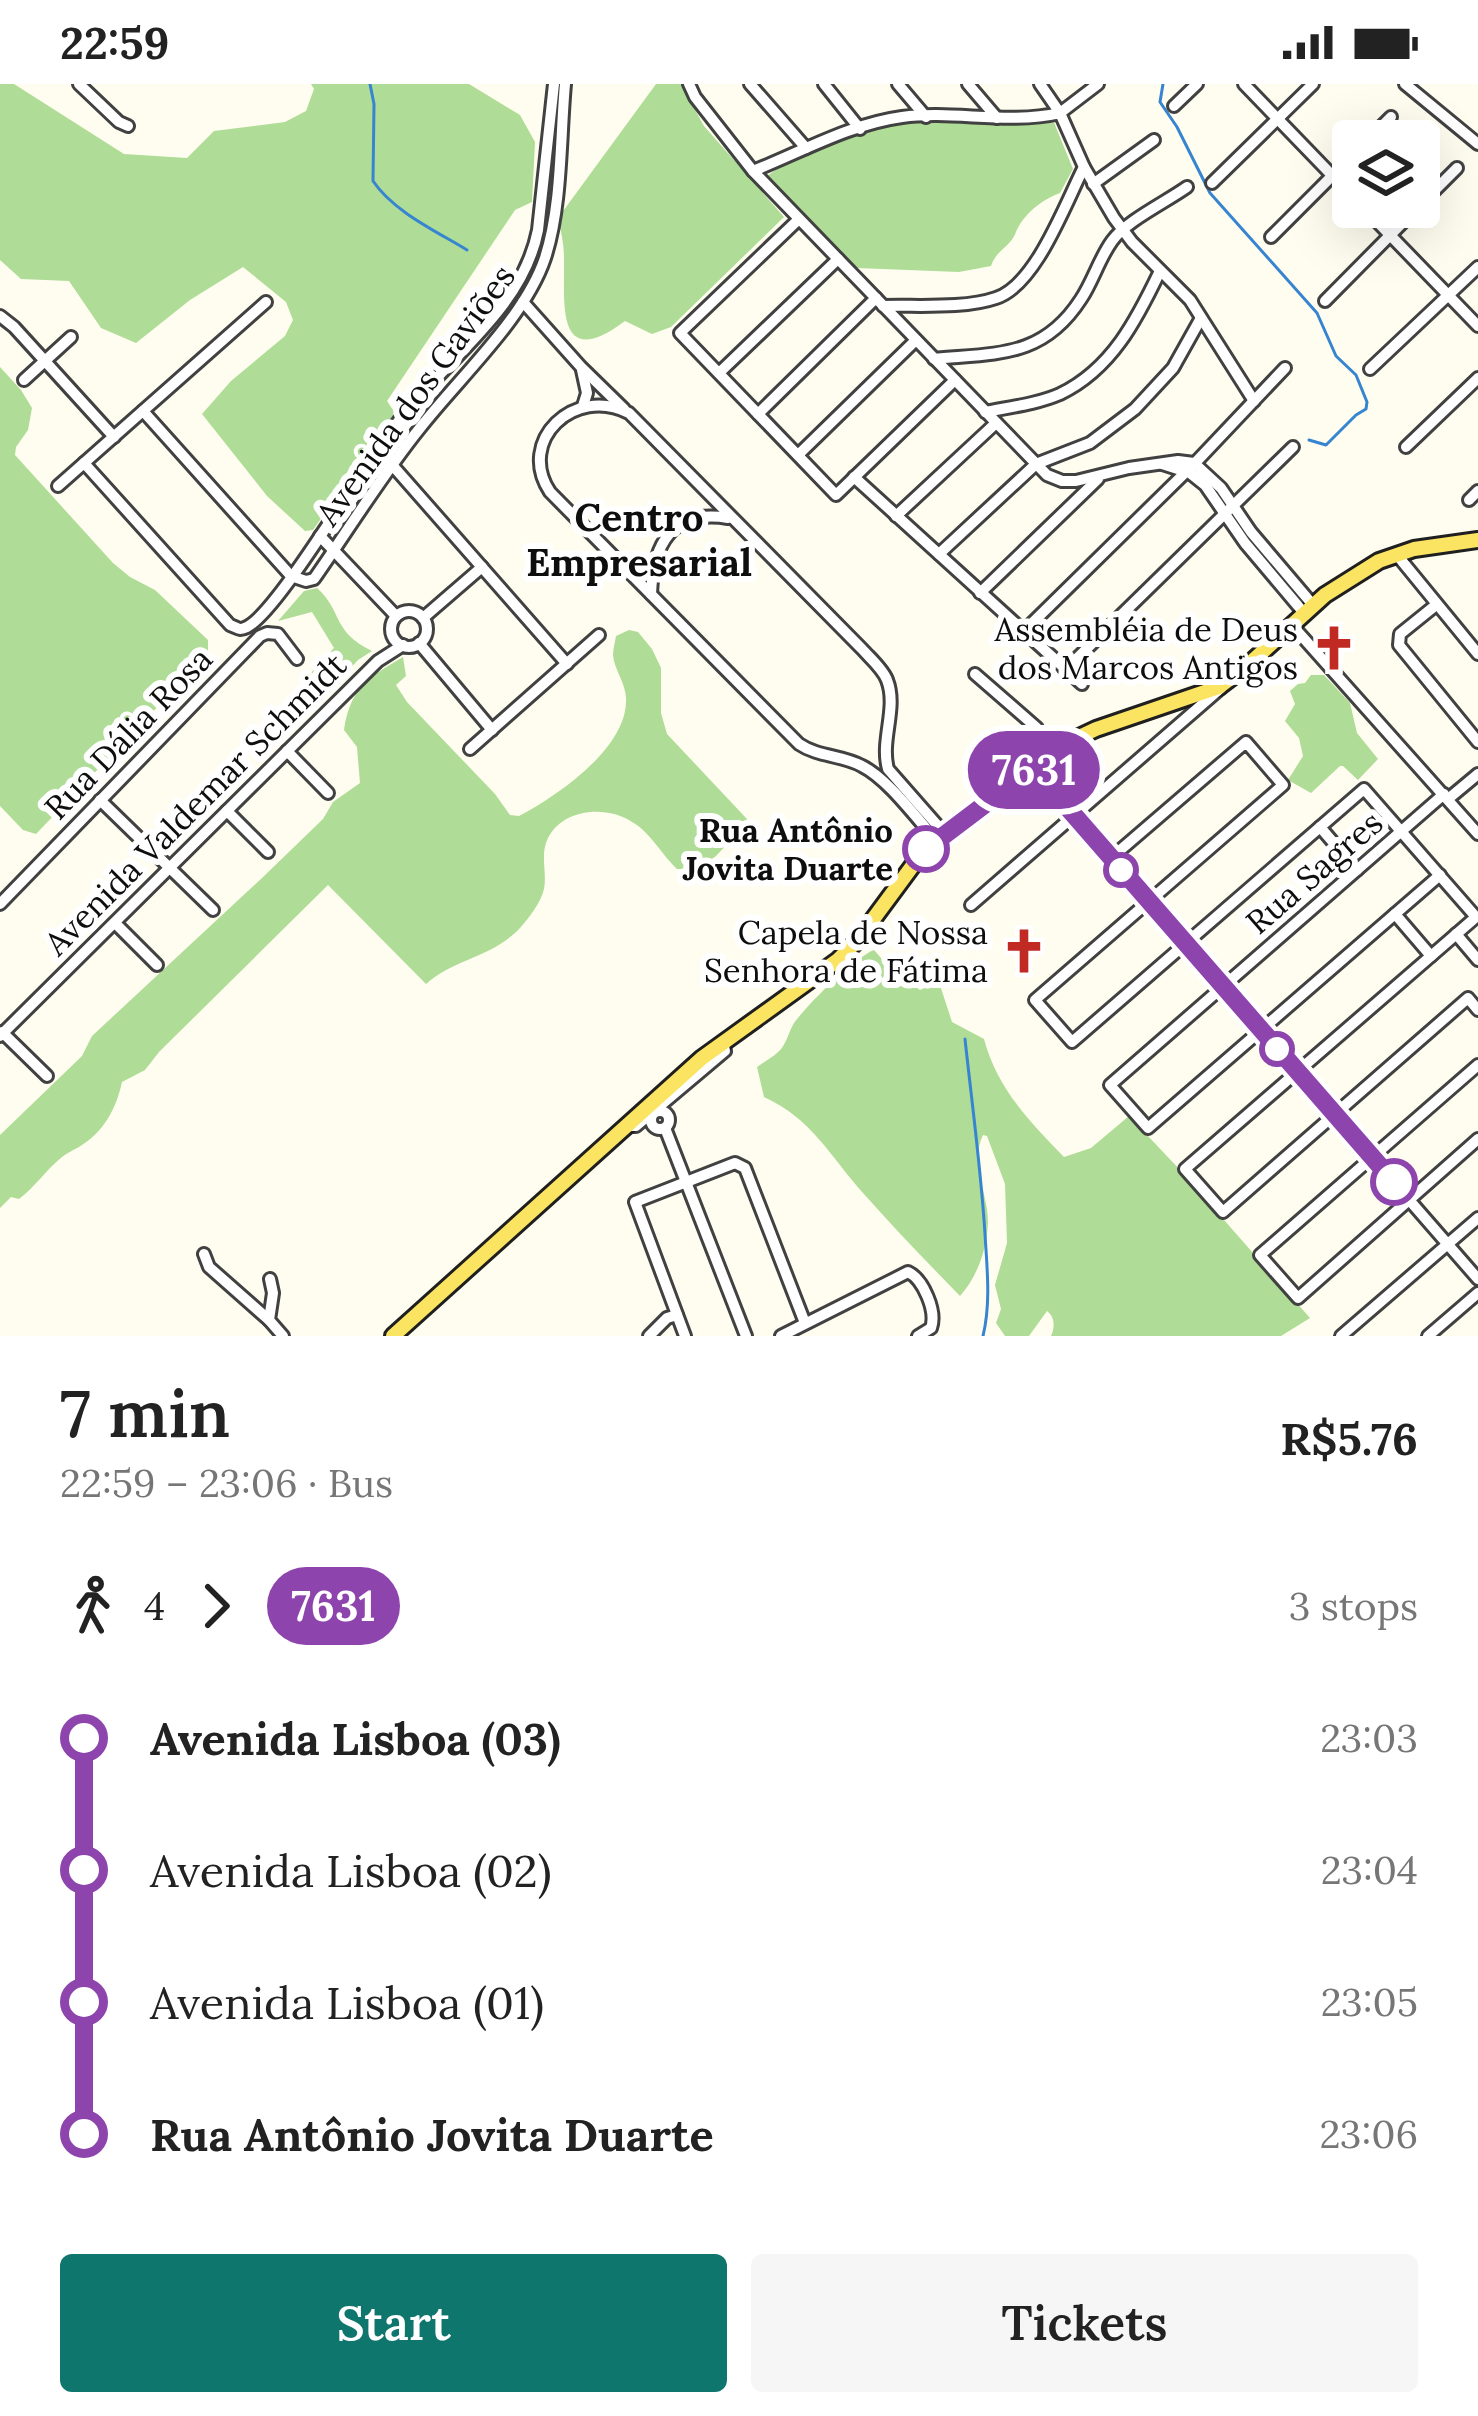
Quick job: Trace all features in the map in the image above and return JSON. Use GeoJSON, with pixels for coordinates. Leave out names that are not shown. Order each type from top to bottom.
{"type":"FeatureCollection","features":[{"type":"Feature","properties":{"kind":"main road"},"geometry":{"type":"LineString","coordinates":[[393,1336],[723,1042],[848,952],[922,853],[1058,748],[1085,733],[1228,682],[1309,609],[1360,572],[1397,555],[1478,540]]}},
{"type":"Feature","properties":{"kind":"street"},"geometry":{"type":"LineString","coordinates":[[79,84],[128,126]]}},
{"type":"Feature","properties":{"kind":"street"},"geometry":{"type":"LineString","coordinates":[[547,214],[554,84]]}},
{"type":"Feature","properties":{"kind":"street"},"geometry":{"type":"LineString","coordinates":[[547,214],[565,84]]}},
{"type":"Feature","properties":{"kind":"street"},"geometry":{"type":"LineString","coordinates":[[689,84],[753,171],[1047,475],[1061,481],[1178,461],[1211,476],[1245,543],[1309,609]]}},
{"type":"Feature","properties":{"kind":"street"},"geometry":{"type":"LineString","coordinates":[[750,84],[806,148]]}},
{"type":"Feature","properties":{"kind":"street"},"geometry":{"type":"LineString","coordinates":[[824,84],[860,128]]}},
{"type":"Feature","properties":{"kind":"street"},"geometry":{"type":"LineString","coordinates":[[898,84],[926,117]]}},
{"type":"Feature","properties":{"kind":"street"},"geometry":{"type":"LineString","coordinates":[[968,84],[997,118]]}},
{"type":"Feature","properties":{"kind":"street"},"geometry":{"type":"LineString","coordinates":[[1040,84],[1123,230],[1190,300],[1254,401]]}},
{"type":"Feature","properties":{"kind":"street"},"geometry":{"type":"LineString","coordinates":[[753,171],[900,117],[1034,118],[1060,113],[1098,84]]}},
{"type":"Feature","properties":{"kind":"street"},"geometry":{"type":"LineString","coordinates":[[1174,106],[1197,84]]}},
{"type":"Feature","properties":{"kind":"street"},"geometry":{"type":"LineString","coordinates":[[1244,84],[1332,175],[1271,237]]}},
{"type":"Feature","properties":{"kind":"street"},"geometry":{"type":"LineString","coordinates":[[1212,183],[1313,84]]}},
{"type":"Feature","properties":{"kind":"street"},"geometry":{"type":"LineString","coordinates":[[1405,84],[1478,144]]}},
{"type":"Feature","properties":{"kind":"street"},"geometry":{"type":"LineString","coordinates":[[1388,120],[1391,117]]}},
{"type":"Feature","properties":{"kind":"street"},"geometry":{"type":"LineString","coordinates":[[1093,184],[1154,140]]}},
{"type":"Feature","properties":{"kind":"street"},"geometry":{"type":"LineString","coordinates":[[758,414],[880,302],[975,302],[1013,290],[1038,259],[1084,167]]}},
{"type":"Feature","properties":{"kind":"street"},"geometry":{"type":"LineString","coordinates":[[1440,185],[1456,168]]}},
{"type":"Feature","properties":{"kind":"street"},"geometry":{"type":"LineString","coordinates":[[934,358],[1020,350],[1048,336],[1080,302],[1112,240],[1187,188]]}},
{"type":"Feature","properties":{"kind":"street","name":"Avenida dos Gaviões"},"geometry":{"type":"LineString","coordinates":[[291,576],[310,581],[418,430],[523,302],[547,214]]}},
{"type":"Feature","properties":{"kind":"street"},"geometry":{"type":"LineString","coordinates":[[799,219],[680,332],[836,495],[955,380]]}},
{"type":"Feature","properties":{"kind":"street"},"geometry":{"type":"LineString","coordinates":[[1383,228],[1478,326]]}},
{"type":"Feature","properties":{"kind":"street"},"geometry":{"type":"LineString","coordinates":[[1325,301],[1397,228]]}},
{"type":"Feature","properties":{"kind":"street","name":"Avenida dos Gaviões"},"geometry":{"type":"LineString","coordinates":[[84,464],[230,625],[246,628],[291,576],[403,415],[508,298],[539,255]]}},
{"type":"Feature","properties":{"kind":"street"},"geometry":{"type":"LineString","coordinates":[[719,373],[838,259]]}},
{"type":"Feature","properties":{"kind":"street"},"geometry":{"type":"LineString","coordinates":[[1370,369],[1478,266]]}},
{"type":"Feature","properties":{"kind":"street"},"geometry":{"type":"LineString","coordinates":[[986,412],[1046,399],[1089,374],[1125,338],[1160,271]]}},
{"type":"Feature","properties":{"kind":"street"},"geometry":{"type":"LineString","coordinates":[[58,486],[266,302]]}},
{"type":"Feature","properties":{"kind":"street"},"geometry":{"type":"LineString","coordinates":[[523,302],[580,367],[887,678],[885,761],[941,837]]}},
{"type":"Feature","properties":{"kind":"street"},"geometry":{"type":"LineString","coordinates":[[0,316],[114,437]]}},
{"type":"Feature","properties":{"kind":"street"},"geometry":{"type":"LineString","coordinates":[[938,554],[1036,464],[1090,442],[1136,410],[1173,368],[1202,317]]}},
{"type":"Feature","properties":{"kind":"street"},"geometry":{"type":"LineString","coordinates":[[24,380],[71,337]]}},
{"type":"Feature","properties":{"kind":"street"},"geometry":{"type":"LineString","coordinates":[[798,455],[916,340]]}},
{"type":"Feature","properties":{"kind":"street"},"geometry":{"type":"LineString","coordinates":[[460,354],[460,362],[471,366]]}},
{"type":"Feature","properties":{"kind":"street"},"geometry":{"type":"LineString","coordinates":[[580,367],[587,393],[583,406]]}},
{"type":"Feature","properties":{"kind":"street"},"geometry":{"type":"LineString","coordinates":[[1023,632],[1285,368]]}},
{"type":"Feature","properties":{"kind":"street"},"geometry":{"type":"LineString","coordinates":[[1406,447],[1478,378]]}},
{"type":"Feature","properties":{"kind":"street"},"geometry":{"type":"LineString","coordinates":[[629,413],[611,406],[583,406],[559,421],[546,438],[541,458],[542,477],[560,502],[799,744],[872,772],[941,837]]}},
{"type":"Feature","properties":{"kind":"street"},"geometry":{"type":"LineString","coordinates":[[143,411],[291,576]]}},
{"type":"Feature","properties":{"kind":"street"},"geometry":{"type":"LineString","coordinates":[[896,516],[996,423]]}},
{"type":"Feature","properties":{"kind":"street"},"geometry":{"type":"LineString","coordinates":[[1065,670],[1293,447]]}},
{"type":"Feature","properties":{"kind":"street"},"geometry":{"type":"LineString","coordinates":[[379,450],[567,664]]}},
{"type":"Feature","properties":{"kind":"street"},"geometry":{"type":"LineString","coordinates":[[980,592],[1100,476]]}},
{"type":"Feature","properties":{"kind":"street"},"geometry":{"type":"LineString","coordinates":[[854,477],[1082,685]]}},
{"type":"Feature","properties":{"kind":"street"},"geometry":{"type":"LineString","coordinates":[[651,594],[656,555],[670,531],[703,517],[731,518]]}},
{"type":"Feature","properties":{"kind":"street"},"geometry":{"type":"LineString","coordinates":[[320,536],[396,616]]}},
{"type":"Feature","properties":{"kind":"street"},"geometry":{"type":"LineString","coordinates":[[1397,555],[1478,653]]}},
{"type":"Feature","properties":{"kind":"street"},"geometry":{"type":"LineString","coordinates":[[423,618],[482,567]]}},
{"type":"Feature","properties":{"kind":"street"},"geometry":{"type":"LineString","coordinates":[[1436,605],[1400,634],[1399,645],[1478,742]]}},
{"type":"Feature","properties":{"kind":"street"},"geometry":{"type":"LineString","coordinates":[[413,611],[423,618],[426,634],[419,643],[403,645],[378,661],[396,616],[413,611]]}},
{"type":"Feature","properties":{"kind":"street"},"geometry":{"type":"LineString","coordinates":[[1291,624],[1478,834]]}},
{"type":"Feature","properties":{"kind":"street"},"geometry":{"type":"LineString","coordinates":[[392,633],[403,645]]}},
{"type":"Feature","properties":{"kind":"street","name":"Rua Dália Rosa"},"geometry":{"type":"LineString","coordinates":[[0,904],[260,636],[278,634],[297,659]]}},
{"type":"Feature","properties":{"kind":"street"},"geometry":{"type":"LineString","coordinates":[[470,749],[599,635]]}},
{"type":"Feature","properties":{"kind":"street"},"geometry":{"type":"LineString","coordinates":[[419,643],[492,730]]}},
{"type":"Feature","properties":{"kind":"street","name":"Avenida Valdemar Schmidt"},"geometry":{"type":"LineString","coordinates":[[1,1033],[378,661]]}},
{"type":"Feature","properties":{"kind":"street"},"geometry":{"type":"LineString","coordinates":[[975,674],[1037,728],[1005,770],[1009,787]]}},
{"type":"Feature","properties":{"kind":"street"},"geometry":{"type":"LineString","coordinates":[[970,905],[1228,682]]}},
{"type":"Feature","properties":{"kind":"street"},"geometry":{"type":"LineString","coordinates":[[1177,703],[1186,707],[1188,717]]}},
{"type":"Feature","properties":{"kind":"street"},"geometry":{"type":"LineString","coordinates":[[1111,859],[1246,742],[1283,785],[1036,1000],[1072,1042],[1364,789],[1476,916],[1185,1169],[1222,1212],[1468,998],[1478,1010]]}},
{"type":"Feature","properties":{"kind":"street"},"geometry":{"type":"LineString","coordinates":[[287,752],[328,793]]}},
{"type":"Feature","properties":{"kind":"street"},"geometry":{"type":"LineString","coordinates":[[872,772],[885,761]]}},
{"type":"Feature","properties":{"kind":"street"},"geometry":{"type":"LineString","coordinates":[[1033,768],[1478,1279]]}},
{"type":"Feature","properties":{"kind":"street","name":"Rua Sagres"},"geometry":{"type":"LineString","coordinates":[[1261,1030],[1148,1128],[1110,1085],[1401,832],[1478,774]]}},
{"type":"Feature","properties":{"kind":"street"},"geometry":{"type":"LineString","coordinates":[[100,800],[213,910]]}},
{"type":"Feature","properties":{"kind":"street"},"geometry":{"type":"LineString","coordinates":[[227,811],[268,852]]}},
{"type":"Feature","properties":{"kind":"street"},"geometry":{"type":"LineString","coordinates":[[1320,827],[1357,870]]}},
{"type":"Feature","properties":{"kind":"street"},"geometry":{"type":"LineString","coordinates":[[1261,1030],[1440,875]]}},
{"type":"Feature","properties":{"kind":"street"},"geometry":{"type":"LineString","coordinates":[[1395,914],[1431,956]]}},
{"type":"Feature","properties":{"kind":"street"},"geometry":{"type":"LineString","coordinates":[[115,922],[157,965]]}},
{"type":"Feature","properties":{"kind":"street"},"geometry":{"type":"LineString","coordinates":[[1456,934],[1478,960]]}},
{"type":"Feature","properties":{"kind":"street"},"geometry":{"type":"LineString","coordinates":[[1,1033],[47,1076]]}},
{"type":"Feature","properties":{"kind":"street"},"geometry":{"type":"LineString","coordinates":[[626,1126],[637,1126],[655,1112],[725,1051],[723,1042]]}},
{"type":"Feature","properties":{"kind":"street"},"geometry":{"type":"LineString","coordinates":[[1478,1065],[1260,1255],[1298,1298],[1478,1139]]}},
{"type":"Feature","properties":{"kind":"street"},"geometry":{"type":"LineString","coordinates":[[655,1112],[654,1126],[665,1128],[746,1336]]}},
{"type":"Feature","properties":{"kind":"street"},"geometry":{"type":"LineString","coordinates":[[685,1336],[635,1202],[732,1164],[741,1164],[746,1171],[805,1323]]}},
{"type":"Feature","properties":{"kind":"street"},"geometry":{"type":"LineString","coordinates":[[1341,1336],[1478,1218]]}},
{"type":"Feature","properties":{"kind":"street"},"geometry":{"type":"LineString","coordinates":[[204,1254],[206,1263],[283,1336]]}},
{"type":"Feature","properties":{"kind":"street"},"geometry":{"type":"LineString","coordinates":[[781,1336],[903,1272],[918,1278],[934,1315],[928,1331],[918,1336]]}},
{"type":"Feature","properties":{"kind":"street"},"geometry":{"type":"LineString","coordinates":[[269,1320],[270,1279]]}},
{"type":"Feature","properties":{"kind":"street"},"geometry":{"type":"LineString","coordinates":[[1428,1336],[1478,1293]]}},
{"type":"Feature","properties":{"kind":"street"},"geometry":{"type":"LineString","coordinates":[[649,1336],[667,1318],[677,1315]]}},
{"type":"Feature","properties":{"kind":"green space"},"geometry":{"type":"Polygon","coordinates":[[[0,84],[14,84],[124,154],[187,158],[214,131],[285,122],[306,111],[314,89],[311,84],[469,84],[520,115],[535,142],[532,202],[515,210],[387,401],[395,413],[313,530],[305,531],[267,496],[202,414],[231,381],[285,336],[293,320],[286,302],[243,267],[190,300],[136,343],[101,328],[69,281],[21,279],[0,260],[0,84]]]}},
{"type":"Feature","properties":{"kind":"green space"},"geometry":{"type":"Polygon","coordinates":[[[656,84],[681,84],[704,126],[784,217],[671,327],[652,334],[625,321],[586,340],[575,336],[568,325],[558,218],[656,84]]]}},
{"type":"Feature","properties":{"kind":"green space"},"geometry":{"type":"Polygon","coordinates":[[[1053,120],[1073,169],[1060,193],[1028,214],[991,266],[959,272],[857,268],[767,176],[838,140],[898,123],[1053,120]]]}},
{"type":"Feature","properties":{"kind":"green space"},"geometry":{"type":"Polygon","coordinates":[[[0,367],[32,408],[28,430],[15,455],[113,563],[155,590],[208,640],[208,654],[36,834],[23,830],[0,806],[0,367]]]}},
{"type":"Feature","properties":{"kind":"green space"},"geometry":{"type":"Polygon","coordinates":[[[317,588],[343,628],[372,651],[324,697],[307,677],[334,648],[312,612],[278,621],[304,591],[317,588]]]}},
{"type":"Feature","properties":{"kind":"green space"},"geometry":{"type":"Polygon","coordinates":[[[638,632],[661,668],[661,713],[667,734],[747,819],[716,856],[699,869],[677,869],[645,832],[621,816],[596,812],[571,817],[546,843],[544,889],[523,924],[498,946],[426,984],[328,885],[145,1070],[122,1082],[112,1110],[95,1134],[62,1157],[19,1199],[11,1197],[0,1208],[0,1135],[82,1056],[92,1036],[323,819],[333,802],[360,783],[357,747],[344,730],[356,694],[371,678],[403,657],[406,676],[396,685],[407,702],[510,815],[519,816],[587,769],[615,736],[626,701],[613,650],[616,636],[638,632]]]}},
{"type":"Feature","properties":{"kind":"green space"},"geometry":{"type":"Polygon","coordinates":[[[1311,675],[1324,675],[1350,703],[1357,733],[1378,759],[1358,780],[1340,766],[1311,793],[1288,780],[1303,756],[1299,738],[1285,721],[1295,704],[1290,691],[1311,675]]]}},
{"type":"Feature","properties":{"kind":"green space"},"geometry":{"type":"Polygon","coordinates":[[[874,950],[920,990],[939,982],[952,1022],[984,1039],[1006,1088],[1064,1157],[1091,1148],[1129,1116],[1310,1318],[1281,1336],[1051,1336],[1054,1322],[1047,1311],[1029,1336],[1005,1336],[996,1323],[1001,1309],[995,1285],[1007,1243],[1005,1184],[987,1136],[983,1135],[978,1157],[987,1211],[986,1242],[977,1271],[960,1296],[807,1127],[764,1097],[757,1067],[781,1049],[794,1023],[820,994],[874,950]]]}},
{"type":"Feature","properties":{"kind":"waterway"},"geometry":{"type":"LineString","coordinates":[[370,84],[373,181],[404,211],[467,250]]}},
{"type":"Feature","properties":{"kind":"waterway"},"geometry":{"type":"LineString","coordinates":[[1163,84],[1160,102],[1210,193],[1317,313],[1336,356],[1356,375],[1366,409],[1326,445],[1309,440]]}},
{"type":"Feature","properties":{"kind":"waterway"},"geometry":{"type":"LineString","coordinates":[[965,1039],[987,1260],[983,1336]]}},
{"type":"Feature","properties":{"kind":"bus line","name":"7631"},"geometry":{"type":"LineString","coordinates":[[926,849],[1033,768],[1394,1182]]}},
{"type":"Feature","properties":{"kind":"place","name":"Assembléia de Deus dos Marcos Antigos"},"geometry":{"type":"Point","coordinates":[1334,648]}},
{"type":"Feature","properties":{"kind":"place","name":"Rua Antônio Jovita Duarte"},"geometry":{"type":"Point","coordinates":[926,849]}},
{"type":"Feature","properties":{"kind":"place","name":"Capela de Nossa Senhora de Fátima"},"geometry":{"type":"Point","coordinates":[1024,951]}},
{"type":"Feature","properties":{"kind":"district","name":"Centro Empresarial"},"geometry":{"type":"Point","coordinates":[639,540]}}]}
